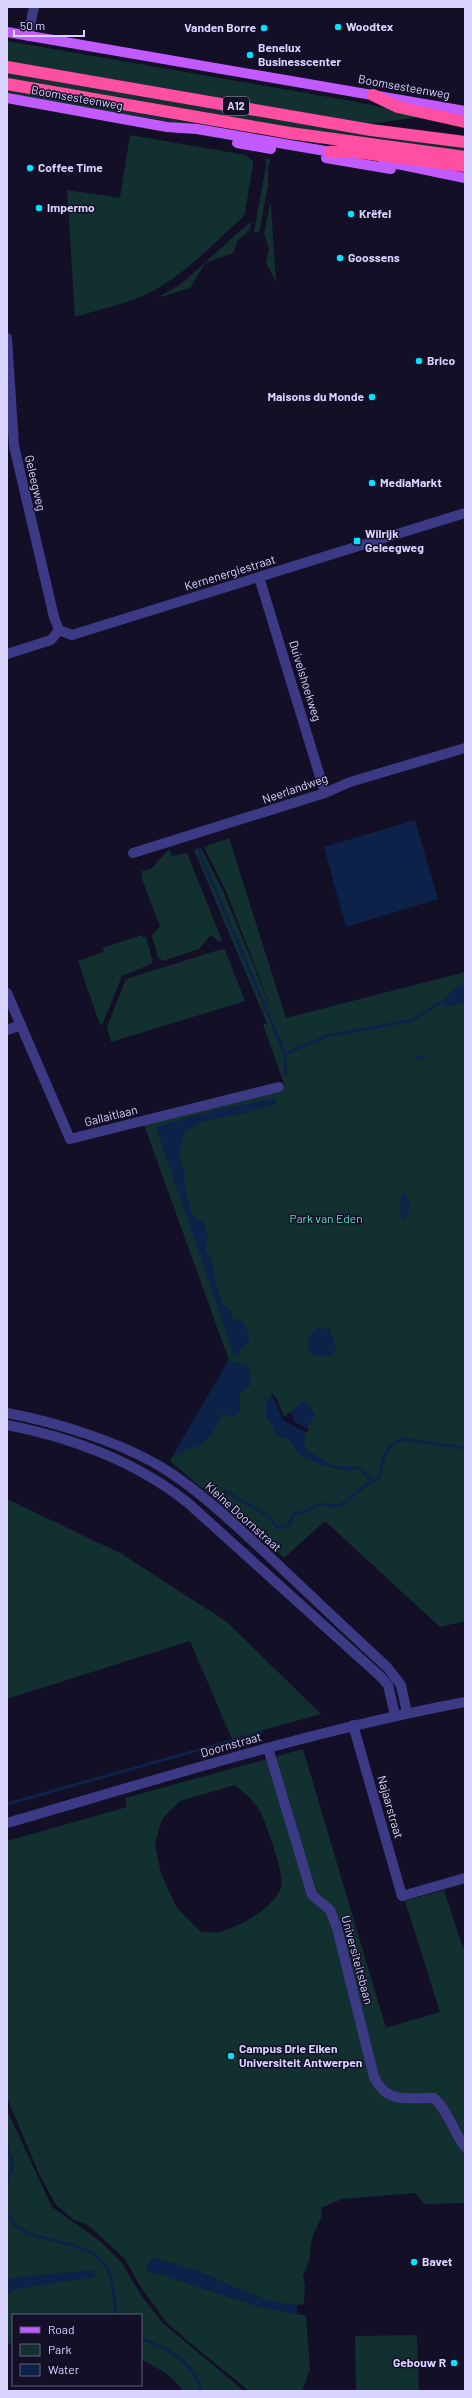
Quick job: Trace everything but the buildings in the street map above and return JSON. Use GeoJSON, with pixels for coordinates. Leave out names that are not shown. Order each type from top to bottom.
{"type":"FeatureCollection","features":[{"type":"Feature","properties":{"kind":"highway","name":"A12"},"geometry":{"type":"LineString","coordinates":[[7,67],[371,130],[465,142]]}},
{"type":"Feature","properties":{"kind":"highway","name":"A12"},"geometry":{"type":"LineString","coordinates":[[7,84],[290,134],[465,157]]}},
{"type":"Feature","properties":{"kind":"highway"},"geometry":{"type":"LineString","coordinates":[[373,95],[398,107],[465,122]]}},
{"type":"Feature","properties":{"kind":"highway"},"geometry":{"type":"LineString","coordinates":[[330,152],[347,151],[465,166]]}},
{"type":"Feature","properties":{"kind":"main road","name":"Boomsesteenweg"},"geometry":{"type":"LineString","coordinates":[[7,32],[465,111]]}},
{"type":"Feature","properties":{"kind":"main road","name":"Boomsesteenweg"},"geometry":{"type":"LineString","coordinates":[[7,98],[167,127],[196,135],[253,146],[401,170],[440,173]]}},
{"type":"Feature","properties":{"kind":"main road","name":"Boomsesteenweg"},"geometry":{"type":"LineString","coordinates":[[167,127],[197,129],[330,152],[465,178]]}},
{"type":"Feature","properties":{"kind":"street"},"geometry":{"type":"LineString","coordinates":[[28,36],[34,7]]}},
{"type":"Feature","properties":{"kind":"street","name":"Geleegweg"},"geometry":{"type":"LineString","coordinates":[[7,338],[14,446],[54,618],[59,630]]}},
{"type":"Feature","properties":{"kind":"street","name":"Kernenergiestraat"},"geometry":{"type":"LineString","coordinates":[[59,630],[72,635],[465,513]]}},
{"type":"Feature","properties":{"kind":"street","name":"Duivelshoekweg"},"geometry":{"type":"LineString","coordinates":[[259,577],[325,793]]}},
{"type":"Feature","properties":{"kind":"street"},"geometry":{"type":"LineString","coordinates":[[7,654],[51,640],[59,630]]}},
{"type":"Feature","properties":{"kind":"street","name":"Neerlandweg"},"geometry":{"type":"LineString","coordinates":[[133,853],[325,793],[350,782],[465,748]]}},
{"type":"Feature","properties":{"kind":"street"},"geometry":{"type":"LineString","coordinates":[[7,993],[21,1025],[7,1030]]}},
{"type":"Feature","properties":{"kind":"street","name":"Gallaitlaan"},"geometry":{"type":"LineString","coordinates":[[21,1025],[70,1139],[279,1087]]}},
{"type":"Feature","properties":{"kind":"street","name":"Kleine Doornstraat"},"geometry":{"type":"LineString","coordinates":[[7,1413],[42,1419],[135,1454],[163,1468],[193,1489],[228,1518],[387,1667],[401,1685],[408,1713]]}},
{"type":"Feature","properties":{"kind":"street"},"geometry":{"type":"LineString","coordinates":[[7,1426],[64,1439],[148,1474],[163,1483],[188,1502],[381,1677],[388,1685],[395,1715]]}},
{"type":"Feature","properties":{"kind":"street","name":"Doornstraat"},"geometry":{"type":"LineString","coordinates":[[7,1823],[353,1725],[395,1715],[465,1702]]}},
{"type":"Feature","properties":{"kind":"street","name":"Najaarstraat"},"geometry":{"type":"LineString","coordinates":[[353,1725],[402,1896],[465,1878]]}},
{"type":"Feature","properties":{"kind":"street","name":"Universiteitsbaan"},"geometry":{"type":"LineString","coordinates":[[268,1748],[312,1895],[330,1910],[337,1928],[374,2077],[380,2089],[391,2097],[434,2098],[444,2108],[456,2135],[465,2147]]}},
{"type":"Feature","properties":{"kind":"green space"},"geometry":{"type":"Polygon","coordinates":[[[7,41],[352,101],[417,114],[420,117],[370,124],[7,61],[7,41]]]}},
{"type":"Feature","properties":{"kind":"green space"},"geometry":{"type":"Polygon","coordinates":[[[7,73],[295,123],[465,148],[465,153],[295,130],[7,80],[7,73]]]}},
{"type":"Feature","properties":{"kind":"green space"},"geometry":{"type":"Polygon","coordinates":[[[7,90],[240,131],[235,133],[7,94],[7,90]]]}},
{"type":"Feature","properties":{"kind":"green space"},"geometry":{"type":"Polygon","coordinates":[[[130,135],[246,155],[253,161],[253,165],[244,216],[194,262],[152,292],[75,317],[67,190],[120,198],[130,135]]]}},
{"type":"Feature","properties":{"kind":"green space"},"geometry":{"type":"Polygon","coordinates":[[[265,158],[271,159],[268,167],[268,186],[259,233],[254,232],[266,166],[265,158]]]}},
{"type":"Feature","properties":{"kind":"green space"},"geometry":{"type":"Polygon","coordinates":[[[270,204],[276,282],[266,263],[269,249],[264,234],[270,204]]]}},
{"type":"Feature","properties":{"kind":"green space"},"geometry":{"type":"Polygon","coordinates":[[[249,223],[251,223],[250,230],[238,240],[233,253],[205,263],[190,288],[157,298],[181,284],[249,223]]]}},
{"type":"Feature","properties":{"kind":"green space","name":"Park van Eden"},"geometry":{"type":"Polygon","coordinates":[[[229,838],[286,1018],[465,972],[465,1621],[440,1627],[325,1521],[284,1558],[170,1461],[229,1360],[143,1122],[285,1087],[263,1024],[267,1023],[194,850],[201,848],[224,893],[276,1021],[226,891],[204,847],[229,838]]]}},
{"type":"Feature","properties":{"kind":"green space"},"geometry":{"type":"Polygon","coordinates":[[[169,849],[172,856],[187,853],[222,940],[219,942],[211,935],[199,949],[163,961],[158,957],[152,936],[160,926],[142,879],[142,871],[151,869],[169,849]]]}},
{"type":"Feature","properties":{"kind":"green space"},"geometry":{"type":"Polygon","coordinates":[[[142,935],[143,938],[146,937],[153,963],[122,976],[103,1023],[100,1025],[78,961],[104,952],[102,948],[142,935]]]}},
{"type":"Feature","properties":{"kind":"green space"},"geometry":{"type":"Polygon","coordinates":[[[222,949],[225,950],[245,1001],[111,1042],[107,1027],[125,981],[129,978],[222,949]]]}},
{"type":"Feature","properties":{"kind":"green space"},"geometry":{"type":"Polygon","coordinates":[[[7,1499],[122,1554],[227,1622],[321,1714],[232,1739],[190,1641],[7,1699],[7,1499]]]}},
{"type":"Feature","properties":{"kind":"green space","name":"Campus Drie Eiken Universiteit Antwerpen"},"geometry":{"type":"Polygon","coordinates":[[[303,1749],[386,2028],[440,2012],[405,1901],[444,1890],[463,1948],[465,1948],[465,2203],[424,2204],[415,2193],[342,2199],[321,2208],[322,2216],[312,2238],[309,2261],[303,2275],[305,2286],[304,2304],[291,2305],[263,2299],[191,2269],[152,2258],[146,2270],[257,2306],[306,2316],[310,2369],[302,2391],[249,2391],[166,2322],[140,2286],[125,2259],[88,2225],[74,2220],[56,2205],[40,2176],[7,2098],[7,1841],[127,1807],[125,1798],[303,1749]],[[235,1785],[180,1801],[162,1819],[155,1843],[161,1874],[177,1908],[201,1932],[219,1932],[237,1926],[255,1916],[271,1902],[281,1887],[278,1861],[263,1817],[255,1803],[235,1785]]]}},
{"type":"Feature","properties":{"kind":"green space"},"geometry":{"type":"Polygon","coordinates":[[[7,2110],[52,2207],[100,2241],[121,2262],[143,2298],[164,2324],[244,2391],[183,2391],[164,2372],[142,2360],[142,2314],[12,2314],[12,2343],[7,2344],[7,2110]]]}},
{"type":"Feature","properties":{"kind":"green space"},"geometry":{"type":"Polygon","coordinates":[[[417,2335],[419,2391],[356,2391],[355,2336],[417,2335]]]}},
{"type":"Feature","properties":{"kind":"water"},"geometry":{"type":"Polygon","coordinates":[[[415,820],[438,899],[346,927],[324,847],[415,820]]]}},
{"type":"Feature","properties":{"kind":"water"},"geometry":{"type":"Polygon","coordinates":[[[463,982],[465,1003],[445,1007],[445,998],[463,982]]]}},
{"type":"Feature","properties":{"kind":"water"},"geometry":{"type":"Polygon","coordinates":[[[275,1098],[276,1104],[245,1113],[201,1122],[189,1129],[183,1136],[179,1155],[184,1170],[185,1190],[192,1213],[198,1219],[202,1220],[208,1235],[205,1249],[212,1260],[216,1283],[223,1304],[232,1311],[232,1318],[243,1321],[248,1332],[249,1342],[240,1350],[240,1355],[234,1355],[156,1127],[204,1113],[275,1098]]]}},
{"type":"Feature","properties":{"kind":"water"},"geometry":{"type":"Polygon","coordinates":[[[403,1193],[409,1201],[406,1219],[402,1219],[399,1208],[403,1193]]]}},
{"type":"Feature","properties":{"kind":"water"},"geometry":{"type":"Polygon","coordinates":[[[317,1328],[329,1329],[337,1349],[331,1356],[319,1357],[310,1354],[307,1343],[311,1334],[317,1328]]]}},
{"type":"Feature","properties":{"kind":"water"},"geometry":{"type":"Polygon","coordinates":[[[229,1360],[247,1366],[251,1374],[250,1386],[239,1394],[240,1410],[234,1418],[222,1414],[213,1432],[205,1442],[194,1448],[187,1449],[182,1454],[177,1455],[174,1453],[229,1360]]]}},
{"type":"Feature","properties":{"kind":"water"},"geometry":{"type":"Polygon","coordinates":[[[272,1395],[283,1420],[301,1402],[309,1405],[315,1415],[305,1436],[304,1441],[306,1450],[335,1466],[360,1467],[364,1469],[347,1471],[322,1465],[300,1455],[289,1439],[274,1434],[273,1426],[266,1418],[266,1402],[272,1395]]]}},
{"type":"Feature","properties":{"kind":"water"},"geometry":{"type":"Polygon","coordinates":[[[152,2258],[190,2268],[259,2298],[297,2306],[297,2315],[257,2306],[146,2270],[152,2258]]]}},
{"type":"Feature","properties":{"kind":"water"},"geometry":{"type":"Polygon","coordinates":[[[93,2270],[96,2277],[16,2289],[7,2294],[7,2278],[93,2270]]]}},
{"type":"Feature","properties":{"kind":"pier"},"geometry":{"type":"Polygon","coordinates":[[[271,1393],[276,1397],[284,1417],[290,1412],[294,1419],[293,1421],[309,1429],[307,1433],[283,1420],[271,1393]]]}},
{"type":"Feature","properties":{"kind":"waterway"},"geometry":{"type":"LineString","coordinates":[[198,849],[285,1054],[286,1075]]}},
{"type":"Feature","properties":{"kind":"waterway"},"geometry":{"type":"LineString","coordinates":[[285,1054],[327,1036],[413,1020],[441,1002],[448,1000]]}},
{"type":"Feature","properties":{"kind":"waterway"},"geometry":{"type":"LineString","coordinates":[[417,1058],[425,1056]]}},
{"type":"Feature","properties":{"kind":"waterway"},"geometry":{"type":"LineString","coordinates":[[363,1471],[371,1481],[378,1480],[385,1455],[391,1445],[403,1439],[465,1448]]}},
{"type":"Feature","properties":{"kind":"waterway"},"geometry":{"type":"LineString","coordinates":[[224,1490],[268,1516],[278,1528],[288,1526],[294,1514],[304,1512],[319,1504],[332,1506],[341,1505],[371,1481]]}},
{"type":"Feature","properties":{"kind":"waterway"},"geometry":{"type":"LineString","coordinates":[[7,1804],[262,1732]]}},
{"type":"Feature","properties":{"kind":"waterway"},"geometry":{"type":"LineString","coordinates":[[7,2145],[13,2164],[7,2183]]}},
{"type":"Feature","properties":{"kind":"waterway"},"geometry":{"type":"LineString","coordinates":[[7,2214],[16,2226],[27,2233],[80,2247],[92,2253],[102,2261],[111,2277],[116,2314]]}},
{"type":"Feature","properties":{"kind":"waterway"},"geometry":{"type":"LineString","coordinates":[[142,2339],[170,2351],[186,2365],[193,2372],[201,2391]]}},
{"type":"Feature","properties":{"kind":"place","name":"Woodtex"},"geometry":{"type":"Point","coordinates":[338,27]}},
{"type":"Feature","properties":{"kind":"place","name":"Vanden Borre"},"geometry":{"type":"Point","coordinates":[264,28]}},
{"type":"Feature","properties":{"kind":"place","name":"Benelux Businesscenter"},"geometry":{"type":"Point","coordinates":[250,55]}},
{"type":"Feature","properties":{"kind":"place","name":"Coffee Time"},"geometry":{"type":"Point","coordinates":[30,168]}},
{"type":"Feature","properties":{"kind":"place","name":"Impermo"},"geometry":{"type":"Point","coordinates":[39,208]}},
{"type":"Feature","properties":{"kind":"place","name":"Krëfel"},"geometry":{"type":"Point","coordinates":[351,214]}},
{"type":"Feature","properties":{"kind":"place","name":"Goossens"},"geometry":{"type":"Point","coordinates":[340,258]}},
{"type":"Feature","properties":{"kind":"place","name":"Brico"},"geometry":{"type":"Point","coordinates":[419,361]}},
{"type":"Feature","properties":{"kind":"place","name":"Maisons du Monde"},"geometry":{"type":"Point","coordinates":[372,397]}},
{"type":"Feature","properties":{"kind":"place","name":"MediaMarkt"},"geometry":{"type":"Point","coordinates":[372,483]}},
{"type":"Feature","properties":{"kind":"place","name":"Wilrijk Geleegweg"},"geometry":{"type":"Point","coordinates":[357,541]}},
{"type":"Feature","properties":{"kind":"place","name":"Campus Drie Eiken Universiteit Antwerpen"},"geometry":{"type":"Point","coordinates":[231,2056]}},
{"type":"Feature","properties":{"kind":"place","name":"Bavet"},"geometry":{"type":"Point","coordinates":[414,2262]}},
{"type":"Feature","properties":{"kind":"place","name":"Gebouw R"},"geometry":{"type":"Point","coordinates":[454,2363]}}]}
